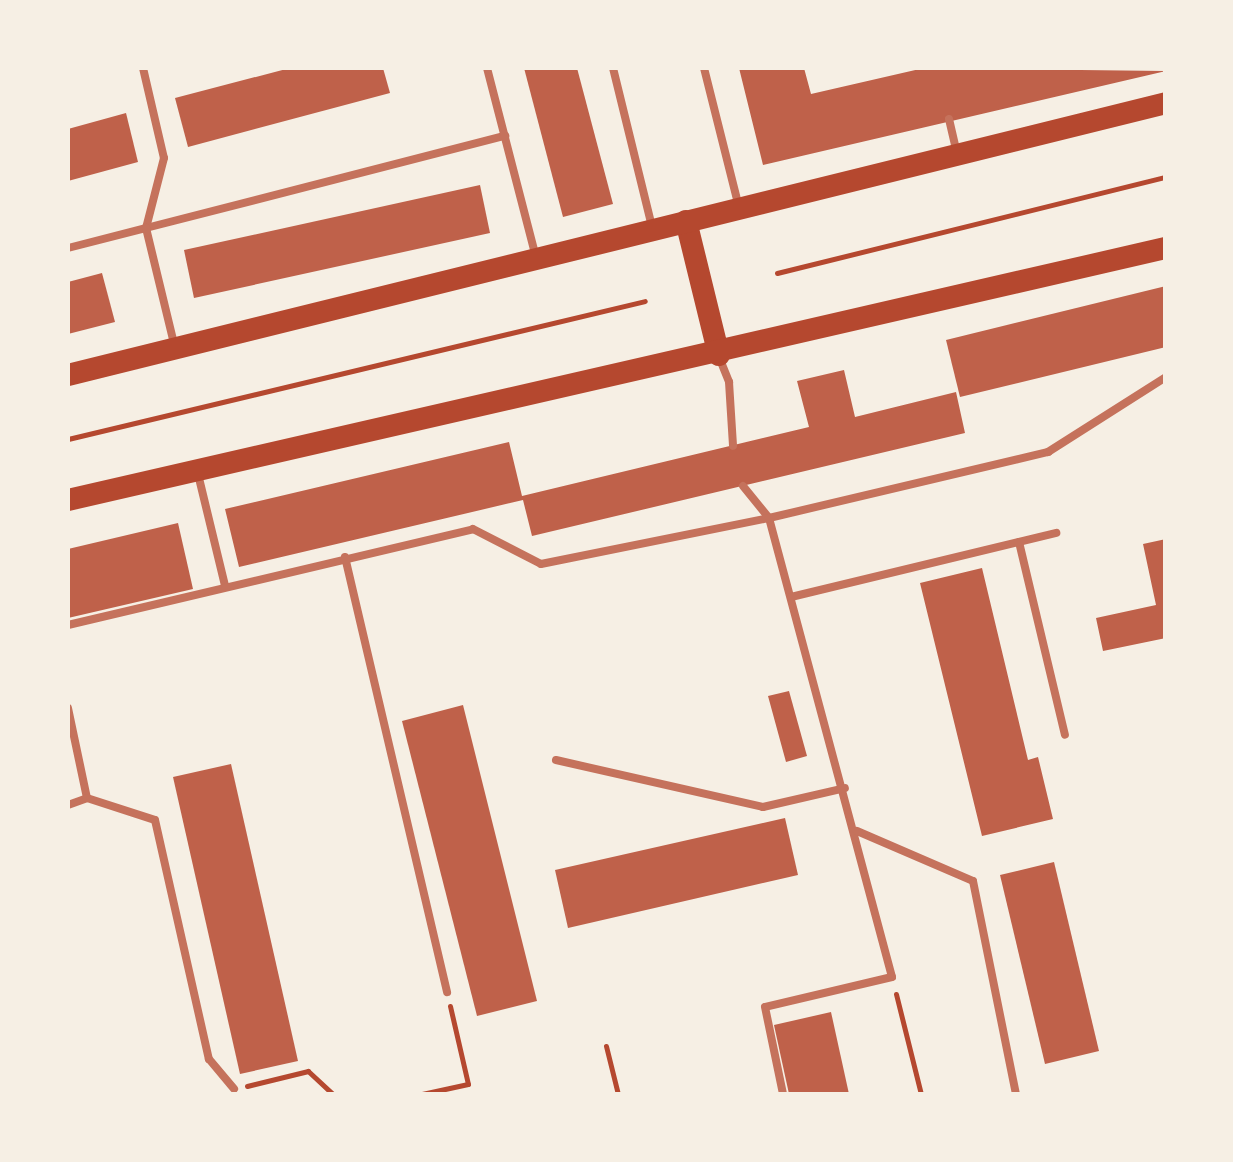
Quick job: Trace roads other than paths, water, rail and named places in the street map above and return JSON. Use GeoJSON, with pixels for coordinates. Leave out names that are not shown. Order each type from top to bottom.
{"type":"FeatureCollection","features":[{"type":"Feature","properties":{"kind":"main road"},"geometry":{"type":"LineString","coordinates":[[68,375],[1166,103]]}},
{"type":"Feature","properties":{"kind":"main road"},"geometry":{"type":"LineString","coordinates":[[686,221],[718,356]]}},
{"type":"Feature","properties":{"kind":"main road"},"geometry":{"type":"LineString","coordinates":[[68,500],[196,466],[718,356],[1166,248]]}},
{"type":"Feature","properties":{"kind":"lane"},"geometry":{"type":"LineString","coordinates":[[144,68],[164,158],[146,228],[174,346]]}},
{"type":"Feature","properties":{"kind":"lane"},"geometry":{"type":"LineString","coordinates":[[487,68],[536,257]]}},
{"type":"Feature","properties":{"kind":"lane"},"geometry":{"type":"LineString","coordinates":[[613,68],[652,228]]}},
{"type":"Feature","properties":{"kind":"lane"},"geometry":{"type":"LineString","coordinates":[[704,68],[739,207]]}},
{"type":"Feature","properties":{"kind":"lane"},"geometry":{"type":"LineString","coordinates":[[950,119],[957,154]]}},
{"type":"Feature","properties":{"kind":"lane"},"geometry":{"type":"LineString","coordinates":[[68,248],[505,136]]}},
{"type":"Feature","properties":{"kind":"lane"},"geometry":{"type":"LineString","coordinates":[[718,356],[729,382],[732,446]]}},
{"type":"Feature","properties":{"kind":"lane"},"geometry":{"type":"LineString","coordinates":[[68,624],[473,530],[541,564],[769,518],[1048,452],[1166,377]]}},
{"type":"Feature","properties":{"kind":"lane"},"geometry":{"type":"LineString","coordinates":[[196,466],[225,586]]}},
{"type":"Feature","properties":{"kind":"lane"},"geometry":{"type":"LineString","coordinates":[[743,486],[769,518],[857,831],[892,977],[764,1007],[783,1094]]}},
{"type":"Feature","properties":{"kind":"lane"},"geometry":{"type":"LineString","coordinates":[[791,597],[1056,534]]}},
{"type":"Feature","properties":{"kind":"lane"},"geometry":{"type":"LineString","coordinates":[[1019,542],[1065,735]]}},
{"type":"Feature","properties":{"kind":"lane"},"geometry":{"type":"LineString","coordinates":[[345,558],[447,992]]}},
{"type":"Feature","properties":{"kind":"lane"},"geometry":{"type":"LineString","coordinates":[[68,708],[87,798]]}},
{"type":"Feature","properties":{"kind":"lane"},"geometry":{"type":"LineString","coordinates":[[556,760],[763,806],[845,788]]}},
{"type":"Feature","properties":{"kind":"lane"},"geometry":{"type":"LineString","coordinates":[[68,804],[87,798],[155,820],[209,1059],[234,1088]]}},
{"type":"Feature","properties":{"kind":"lane"},"geometry":{"type":"LineString","coordinates":[[857,831],[973,882],[1016,1094]]}}]}
